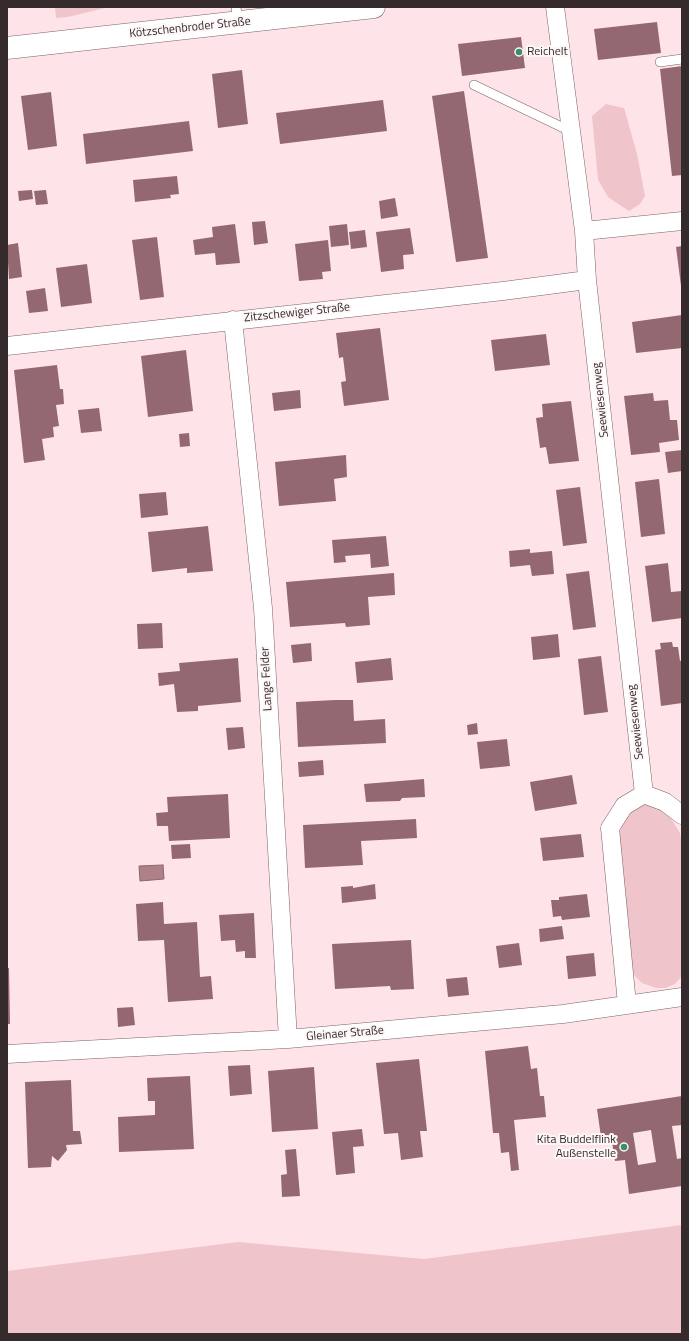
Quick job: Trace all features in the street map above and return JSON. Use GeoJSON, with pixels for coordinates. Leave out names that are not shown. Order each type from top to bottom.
{"type":"FeatureCollection","features":[{"type":"Feature","properties":{"kind":"street","name":"Kötzschenbroder Straße"},"geometry":{"type":"LineString","coordinates":[[7,48],[237,15],[374,7]]}},
{"type":"Feature","properties":{"kind":"street","name":"Seewiesenweg"},"geometry":{"type":"LineString","coordinates":[[555,7],[584,231],[587,280],[644,794]]}},
{"type":"Feature","properties":{"kind":"street"},"geometry":{"type":"LineString","coordinates":[[584,231],[682,221]]}},
{"type":"Feature","properties":{"kind":"street","name":"Zitzschewiger Straße"},"geometry":{"type":"LineString","coordinates":[[7,346],[503,291],[587,280]]}},
{"type":"Feature","properties":{"kind":"street","name":"Lange Felder"},"geometry":{"type":"LineString","coordinates":[[233,320],[263,608],[288,1039]]}},
{"type":"Feature","properties":{"kind":"street"},"geometry":{"type":"LineString","coordinates":[[627,1004],[610,828],[624,806],[644,794],[665,802],[682,815]]}},
{"type":"Feature","properties":{"kind":"street","name":"Gleinaer Straße"},"geometry":{"type":"LineString","coordinates":[[7,1054],[288,1039],[563,1014],[682,997]]}},
{"type":"Feature","properties":{"kind":"lane"},"geometry":{"type":"LineString","coordinates":[[660,62],[682,59]]}},
{"type":"Feature","properties":{"kind":"lane"},"geometry":{"type":"LineString","coordinates":[[474,85],[570,131]]}},
{"type":"Feature","properties":{"kind":"shaded area"},"geometry":{"type":"Polygon","coordinates":[[[55,7],[109,7],[68,17],[56,18],[55,7]]]}},
{"type":"Feature","properties":{"kind":"shaded area"},"geometry":{"type":"Polygon","coordinates":[[[606,104],[624,108],[637,154],[645,196],[640,204],[629,211],[608,197],[598,180],[592,116],[606,104]]]}},
{"type":"Feature","properties":{"kind":"shaded area"},"geometry":{"type":"Polygon","coordinates":[[[648,803],[656,805],[670,817],[680,833],[682,848],[682,976],[675,984],[665,988],[656,988],[642,983],[632,971],[618,841],[620,831],[628,814],[638,804],[648,803]]]}},
{"type":"Feature","properties":{"kind":"shaded area"},"geometry":{"type":"Polygon","coordinates":[[[163,865],[164,879],[140,881],[139,866],[163,865]]]}},
{"type":"Feature","properties":{"kind":"shaded area"},"geometry":{"type":"Polygon","coordinates":[[[682,1225],[682,1334],[7,1334],[7,1271],[238,1242],[424,1259],[682,1225]]]}},
{"type":"Feature","properties":{"kind":"building"},"geometry":{"type":"Polygon","coordinates":[[[657,22],[661,53],[598,60],[594,29],[657,22]]]}},
{"type":"Feature","properties":{"kind":"building"},"geometry":{"type":"Polygon","coordinates":[[[521,37],[525,68],[462,76],[458,44],[521,37]]]}},
{"type":"Feature","properties":{"kind":"building"},"geometry":{"type":"Polygon","coordinates":[[[682,66],[682,175],[672,176],[660,69],[682,66]]]}},
{"type":"Feature","properties":{"kind":"building"},"geometry":{"type":"Polygon","coordinates":[[[242,70],[248,124],[218,128],[212,74],[242,70]]]}},
{"type":"Feature","properties":{"kind":"building"},"geometry":{"type":"Polygon","coordinates":[[[464,91],[488,258],[456,262],[432,96],[464,91]]]}},
{"type":"Feature","properties":{"kind":"building"},"geometry":{"type":"Polygon","coordinates":[[[51,92],[57,146],[28,150],[21,96],[51,92]]]}},
{"type":"Feature","properties":{"kind":"building"},"geometry":{"type":"Polygon","coordinates":[[[383,100],[387,131],[280,144],[276,113],[383,100]]]}},
{"type":"Feature","properties":{"kind":"building"},"geometry":{"type":"Polygon","coordinates":[[[189,121],[193,151],[86,164],[83,134],[189,121]]]}},
{"type":"Feature","properties":{"kind":"building"},"geometry":{"type":"Polygon","coordinates":[[[177,176],[179,194],[170,195],[171,198],[135,202],[133,180],[177,176]]]}},
{"type":"Feature","properties":{"kind":"building"},"geometry":{"type":"Polygon","coordinates":[[[32,190],[33,199],[19,201],[18,191],[32,190]]]}},
{"type":"Feature","properties":{"kind":"building"},"geometry":{"type":"Polygon","coordinates":[[[46,190],[48,204],[36,205],[34,191],[46,190]]]}},
{"type":"Feature","properties":{"kind":"building"},"geometry":{"type":"Polygon","coordinates":[[[395,198],[398,216],[381,219],[379,201],[395,198]]]}},
{"type":"Feature","properties":{"kind":"building"},"geometry":{"type":"Polygon","coordinates":[[[265,221],[268,243],[254,245],[252,222],[265,221]]]}},
{"type":"Feature","properties":{"kind":"building"},"geometry":{"type":"Polygon","coordinates":[[[235,224],[240,263],[216,265],[215,253],[195,255],[193,240],[213,237],[212,227],[235,224]]]}},
{"type":"Feature","properties":{"kind":"building"},"geometry":{"type":"Polygon","coordinates":[[[347,224],[349,245],[331,247],[329,226],[347,224]]]}},
{"type":"Feature","properties":{"kind":"building"},"geometry":{"type":"Polygon","coordinates":[[[410,228],[414,254],[403,255],[404,269],[381,272],[376,232],[410,228]]]}},
{"type":"Feature","properties":{"kind":"building"},"geometry":{"type":"Polygon","coordinates":[[[365,230],[367,247],[351,249],[349,232],[365,230]]]}},
{"type":"Feature","properties":{"kind":"building"},"geometry":{"type":"Polygon","coordinates":[[[157,237],[164,297],[140,300],[132,240],[157,237]]]}},
{"type":"Feature","properties":{"kind":"building"},"geometry":{"type":"Polygon","coordinates":[[[328,240],[331,271],[322,272],[323,279],[299,281],[295,244],[328,240]]]}},
{"type":"Feature","properties":{"kind":"building"},"geometry":{"type":"Polygon","coordinates":[[[18,243],[22,277],[9,279],[7,245],[18,243]]]}},
{"type":"Feature","properties":{"kind":"building"},"geometry":{"type":"Polygon","coordinates":[[[682,246],[682,286],[681,286],[676,247],[682,246]]]}},
{"type":"Feature","properties":{"kind":"building"},"geometry":{"type":"Polygon","coordinates":[[[87,264],[92,303],[61,307],[56,268],[87,264]]]}},
{"type":"Feature","properties":{"kind":"building"},"geometry":{"type":"Polygon","coordinates":[[[45,288],[48,311],[29,313],[26,291],[45,288]]]}},
{"type":"Feature","properties":{"kind":"building"},"geometry":{"type":"Polygon","coordinates":[[[682,315],[682,348],[636,353],[632,322],[682,315]]]}},
{"type":"Feature","properties":{"kind":"building"},"geometry":{"type":"Polygon","coordinates":[[[380,328],[389,400],[344,406],[341,382],[346,381],[343,357],[339,358],[336,333],[380,328]]]}},
{"type":"Feature","properties":{"kind":"building"},"geometry":{"type":"Polygon","coordinates":[[[546,334],[550,365],[495,371],[491,340],[546,334]]]}},
{"type":"Feature","properties":{"kind":"building"},"geometry":{"type":"Polygon","coordinates":[[[186,350],[193,411],[148,417],[141,356],[186,350]]]}},
{"type":"Feature","properties":{"kind":"building"},"geometry":{"type":"Polygon","coordinates":[[[57,365],[60,389],[63,389],[64,404],[56,405],[59,426],[53,427],[54,437],[42,439],[45,460],[24,463],[14,370],[57,365]]]}},
{"type":"Feature","properties":{"kind":"building"},"geometry":{"type":"Polygon","coordinates":[[[300,390],[301,408],[274,411],[272,393],[300,390]]]}},
{"type":"Feature","properties":{"kind":"building"},"geometry":{"type":"Polygon","coordinates":[[[653,393],[654,401],[668,400],[670,420],[677,420],[679,440],[659,443],[660,452],[631,455],[624,396],[653,393]]]}},
{"type":"Feature","properties":{"kind":"building"},"geometry":{"type":"Polygon","coordinates":[[[571,401],[579,461],[549,464],[546,447],[540,448],[536,418],[543,417],[542,404],[571,401]]]}},
{"type":"Feature","properties":{"kind":"building"},"geometry":{"type":"Polygon","coordinates":[[[99,408],[102,431],[81,433],[78,410],[99,408]]]}},
{"type":"Feature","properties":{"kind":"building"},"geometry":{"type":"Polygon","coordinates":[[[189,433],[190,446],[180,447],[179,434],[189,433]]]}},
{"type":"Feature","properties":{"kind":"building"},"geometry":{"type":"Polygon","coordinates":[[[682,450],[682,471],[668,473],[665,452],[682,450]]]}},
{"type":"Feature","properties":{"kind":"building"},"geometry":{"type":"Polygon","coordinates":[[[346,455],[347,477],[334,479],[336,501],[279,506],[275,462],[346,455]]]}},
{"type":"Feature","properties":{"kind":"building"},"geometry":{"type":"Polygon","coordinates":[[[659,479],[665,534],[641,537],[635,482],[659,479]]]}},
{"type":"Feature","properties":{"kind":"building"},"geometry":{"type":"Polygon","coordinates":[[[580,487],[587,543],[563,546],[556,490],[580,487]]]}},
{"type":"Feature","properties":{"kind":"building"},"geometry":{"type":"Polygon","coordinates":[[[166,492],[168,515],[141,518],[139,494],[166,492]]]}},
{"type":"Feature","properties":{"kind":"building"},"geometry":{"type":"Polygon","coordinates":[[[208,526],[213,571],[187,573],[187,568],[152,572],[148,532],[208,526]]]}},
{"type":"Feature","properties":{"kind":"building"},"geometry":{"type":"Polygon","coordinates":[[[386,536],[389,566],[371,568],[370,554],[345,556],[346,562],[334,563],[332,540],[386,536]]]}},
{"type":"Feature","properties":{"kind":"building"},"geometry":{"type":"Polygon","coordinates":[[[530,549],[530,553],[552,551],[554,574],[532,576],[530,565],[510,567],[509,551],[530,549]]]}},
{"type":"Feature","properties":{"kind":"building"},"geometry":{"type":"Polygon","coordinates":[[[668,563],[671,592],[682,591],[682,618],[652,622],[645,566],[668,563]]]}},
{"type":"Feature","properties":{"kind":"building"},"geometry":{"type":"Polygon","coordinates":[[[589,571],[596,627],[573,630],[566,574],[589,571]]]}},
{"type":"Feature","properties":{"kind":"building"},"geometry":{"type":"Polygon","coordinates":[[[394,573],[395,595],[368,597],[370,625],[346,627],[345,623],[290,627],[286,582],[394,573]]]}},
{"type":"Feature","properties":{"kind":"building"},"geometry":{"type":"Polygon","coordinates":[[[162,623],[163,648],[138,649],[137,624],[162,623]]]}},
{"type":"Feature","properties":{"kind":"building"},"geometry":{"type":"Polygon","coordinates":[[[558,634],[560,657],[533,660],[531,637],[558,634]]]}},
{"type":"Feature","properties":{"kind":"building"},"geometry":{"type":"Polygon","coordinates":[[[672,642],[673,647],[678,647],[680,661],[682,660],[682,703],[661,706],[655,650],[661,649],[660,643],[672,642]]]}},
{"type":"Feature","properties":{"kind":"building"},"geometry":{"type":"Polygon","coordinates":[[[311,643],[312,661],[293,663],[291,645],[311,643]]]}},
{"type":"Feature","properties":{"kind":"building"},"geometry":{"type":"Polygon","coordinates":[[[601,656],[608,712],[584,715],[578,659],[601,656]]]}},
{"type":"Feature","properties":{"kind":"building"},"geometry":{"type":"Polygon","coordinates":[[[238,658],[241,702],[198,706],[198,711],[177,712],[174,684],[159,686],[158,673],[180,671],[179,663],[238,658]]]}},
{"type":"Feature","properties":{"kind":"building"},"geometry":{"type":"Polygon","coordinates":[[[391,658],[393,680],[357,683],[355,662],[391,658]]]}},
{"type":"Feature","properties":{"kind":"building"},"geometry":{"type":"Polygon","coordinates":[[[353,700],[354,721],[385,719],[386,743],[298,747],[296,702],[353,700]]]}},
{"type":"Feature","properties":{"kind":"building"},"geometry":{"type":"Polygon","coordinates":[[[477,723],[478,734],[468,735],[467,725],[477,723]]]}},
{"type":"Feature","properties":{"kind":"building"},"geometry":{"type":"Polygon","coordinates":[[[243,727],[245,748],[228,750],[226,728],[243,727]]]}},
{"type":"Feature","properties":{"kind":"building"},"geometry":{"type":"Polygon","coordinates":[[[507,739],[510,766],[480,769],[477,742],[507,739]]]}},
{"type":"Feature","properties":{"kind":"building"},"geometry":{"type":"Polygon","coordinates":[[[323,760],[324,775],[299,777],[298,762],[323,760]]]}},
{"type":"Feature","properties":{"kind":"building"},"geometry":{"type":"Polygon","coordinates":[[[572,775],[577,804],[535,811],[530,782],[572,775]]]}},
{"type":"Feature","properties":{"kind":"building"},"geometry":{"type":"Polygon","coordinates":[[[424,779],[425,797],[402,798],[400,801],[366,802],[364,784],[424,779]]]}},
{"type":"Feature","properties":{"kind":"building"},"geometry":{"type":"Polygon","coordinates":[[[228,794],[230,838],[169,841],[168,826],[157,826],[156,813],[168,812],[167,797],[228,794]]]}},
{"type":"Feature","properties":{"kind":"building"},"geometry":{"type":"Polygon","coordinates":[[[416,819],[417,838],[361,841],[363,865],[305,868],[303,825],[416,819]]]}},
{"type":"Feature","properties":{"kind":"building"},"geometry":{"type":"Polygon","coordinates":[[[581,834],[584,857],[543,861],[540,838],[581,834]]]}},
{"type":"Feature","properties":{"kind":"building"},"geometry":{"type":"Polygon","coordinates":[[[190,844],[191,858],[172,859],[171,845],[190,844]]]}},
{"type":"Feature","properties":{"kind":"building"},"geometry":{"type":"Polygon","coordinates":[[[375,884],[376,899],[342,903],[341,887],[353,886],[353,888],[375,884]]]}},
{"type":"Feature","properties":{"kind":"building"},"geometry":{"type":"Polygon","coordinates":[[[587,894],[590,917],[562,920],[561,916],[553,917],[551,900],[559,900],[559,897],[587,894]]]}},
{"type":"Feature","properties":{"kind":"building"},"geometry":{"type":"Polygon","coordinates":[[[163,902],[164,924],[197,922],[200,977],[211,976],[213,999],[168,1002],[164,940],[138,941],[136,904],[163,902]]]}},
{"type":"Feature","properties":{"kind":"building"},"geometry":{"type":"Polygon","coordinates":[[[254,913],[256,958],[245,958],[245,951],[236,952],[235,940],[221,941],[219,915],[254,913]]]}},
{"type":"Feature","properties":{"kind":"building"},"geometry":{"type":"Polygon","coordinates":[[[562,926],[564,939],[540,942],[539,929],[562,926]]]}},
{"type":"Feature","properties":{"kind":"building"},"geometry":{"type":"Polygon","coordinates":[[[411,940],[414,989],[391,990],[390,986],[335,989],[332,944],[411,940]]]}},
{"type":"Feature","properties":{"kind":"building"},"geometry":{"type":"Polygon","coordinates":[[[519,943],[522,965],[499,968],[496,946],[519,943]]]}},
{"type":"Feature","properties":{"kind":"building"},"geometry":{"type":"Polygon","coordinates":[[[594,953],[596,976],[568,979],[566,956],[594,953]]]}},
{"type":"Feature","properties":{"kind":"building"},"geometry":{"type":"Polygon","coordinates":[[[7,968],[9,968],[10,1024],[7,1024],[7,968]]]}},
{"type":"Feature","properties":{"kind":"building"},"geometry":{"type":"Polygon","coordinates":[[[467,977],[469,995],[448,997],[446,979],[467,977]]]}},
{"type":"Feature","properties":{"kind":"building"},"geometry":{"type":"Polygon","coordinates":[[[133,1007],[135,1025],[118,1027],[117,1008],[133,1007]]]}},
{"type":"Feature","properties":{"kind":"building"},"geometry":{"type":"Polygon","coordinates":[[[528,1046],[531,1069],[537,1068],[540,1096],[544,1096],[546,1117],[514,1120],[519,1170],[511,1171],[509,1152],[501,1153],[499,1133],[493,1133],[485,1051],[528,1046]]]}},
{"type":"Feature","properties":{"kind":"building"},"geometry":{"type":"Polygon","coordinates":[[[419,1059],[427,1131],[420,1131],[423,1157],[401,1160],[398,1133],[384,1134],[376,1063],[419,1059]]]}},
{"type":"Feature","properties":{"kind":"building"},"geometry":{"type":"Polygon","coordinates":[[[250,1065],[252,1094],[230,1096],[228,1066],[250,1065]]]}},
{"type":"Feature","properties":{"kind":"building"},"geometry":{"type":"Polygon","coordinates":[[[314,1067],[318,1129],[272,1132],[268,1071],[314,1067]]]}},
{"type":"Feature","properties":{"kind":"building"},"geometry":{"type":"Polygon","coordinates":[[[190,1076],[194,1149],[119,1152],[118,1117],[155,1115],[155,1101],[148,1101],[147,1078],[190,1076]]]}},
{"type":"Feature","properties":{"kind":"building"},"geometry":{"type":"Polygon","coordinates":[[[71,1080],[73,1131],[80,1131],[82,1144],[66,1145],[67,1150],[58,1161],[52,1156],[51,1167],[28,1168],[25,1082],[71,1080]]]}},
{"type":"Feature","properties":{"kind":"building","name":"Kita Buddelflink Außenstelle"},"geometry":{"type":"Polygon","coordinates":[[[682,1096],[682,1125],[672,1126],[677,1159],[682,1158],[682,1186],[629,1194],[625,1160],[615,1161],[611,1135],[601,1137],[597,1109],[682,1096]],[[651,1130],[633,1133],[638,1165],[656,1162],[651,1130]]]}},
{"type":"Feature","properties":{"kind":"building"},"geometry":{"type":"Polygon","coordinates":[[[362,1129],[364,1146],[353,1147],[355,1173],[336,1175],[332,1132],[362,1129]]]}},
{"type":"Feature","properties":{"kind":"building"},"geometry":{"type":"Polygon","coordinates":[[[296,1149],[300,1196],[282,1197],[281,1175],[287,1174],[285,1150],[296,1149]]]}},
{"type":"Feature","properties":{"kind":"place","name":"Reichelt"},"geometry":{"type":"Point","coordinates":[519,52]}},
{"type":"Feature","properties":{"kind":"place","name":"Kita Buddelflink Außenstelle"},"geometry":{"type":"Point","coordinates":[624,1147]}}]}
